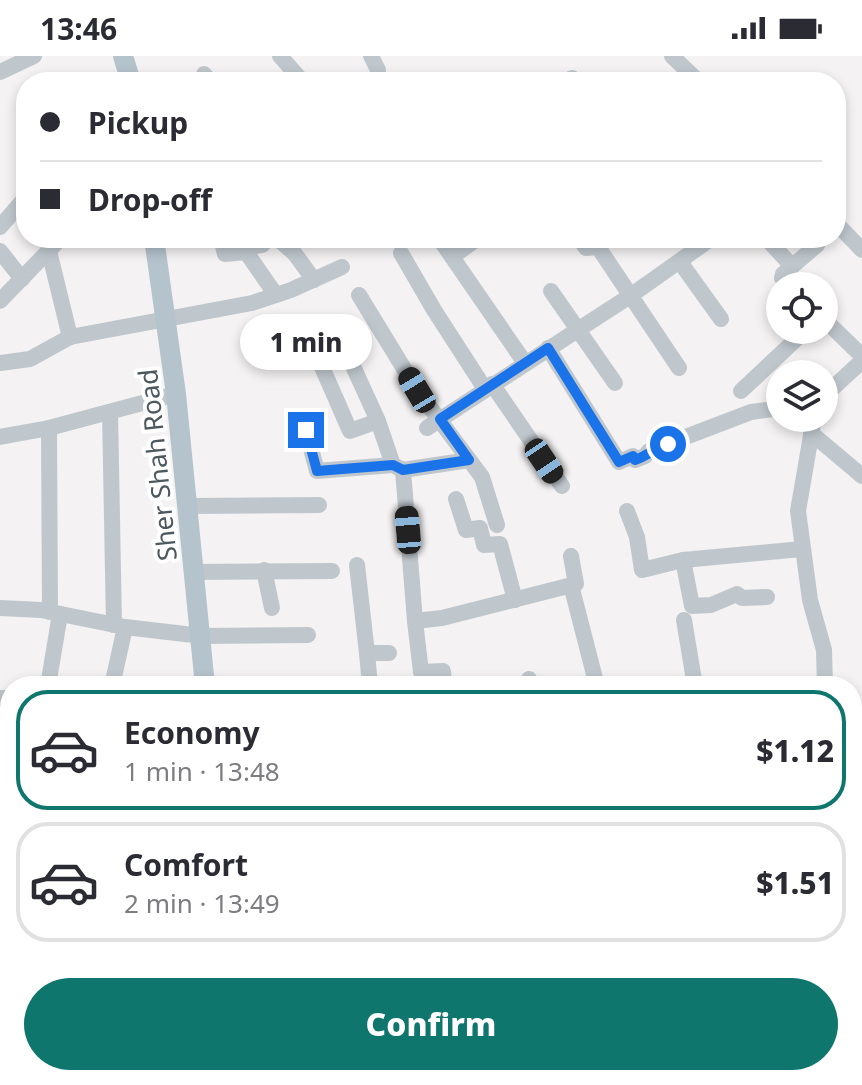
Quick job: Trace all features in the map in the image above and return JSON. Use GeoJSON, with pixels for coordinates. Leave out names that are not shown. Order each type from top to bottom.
{"type":"FeatureCollection","features":[{"type":"Feature","properties":{"kind":"main road","name":"Sher Shah Road"},"geometry":{"type":"LineString","coordinates":[[155,248],[189,506],[204,676]]}},
{"type":"Feature","properties":{"kind":"street"},"geometry":{"type":"LineString","coordinates":[[0,72],[34,56]]}},
{"type":"Feature","properties":{"kind":"street"},"geometry":{"type":"LineString","coordinates":[[280,56],[293,72]]}},
{"type":"Feature","properties":{"kind":"street"},"geometry":{"type":"LineString","coordinates":[[672,56],[688,72]]}},
{"type":"Feature","properties":{"kind":"street"},"geometry":{"type":"LineString","coordinates":[[0,227],[16,209]]}},
{"type":"Feature","properties":{"kind":"street"},"geometry":{"type":"LineString","coordinates":[[846,233],[862,250]]}},
{"type":"Feature","properties":{"kind":"street"},"geometry":{"type":"LineString","coordinates":[[0,301],[52,248]]}},
{"type":"Feature","properties":{"kind":"street"},"geometry":{"type":"LineString","coordinates":[[224,248],[225,254],[246,252]]}},
{"type":"Feature","properties":{"kind":"street"},"geometry":{"type":"LineString","coordinates":[[246,252],[248,248]]}},
{"type":"Feature","properties":{"kind":"street"},"geometry":{"type":"LineString","coordinates":[[288,248],[314,280]]}},
{"type":"Feature","properties":{"kind":"street"},"geometry":{"type":"LineString","coordinates":[[446,248],[525,363]]}},
{"type":"Feature","properties":{"kind":"street"},"geometry":{"type":"LineString","coordinates":[[452,257],[464,248]]}},
{"type":"Feature","properties":{"kind":"street"},"geometry":{"type":"LineString","coordinates":[[599,248],[679,368]]}},
{"type":"Feature","properties":{"kind":"street"},"geometry":{"type":"LineString","coordinates":[[434,423],[699,248]]}},
{"type":"Feature","properties":{"kind":"street"},"geometry":{"type":"LineString","coordinates":[[775,248],[792,266]]}},
{"type":"Feature","properties":{"kind":"street"},"geometry":{"type":"LineString","coordinates":[[785,272],[813,248]]}},
{"type":"Feature","properties":{"kind":"street"},"geometry":{"type":"LineString","coordinates":[[0,251],[22,279]]}},
{"type":"Feature","properties":{"kind":"street"},"geometry":{"type":"LineString","coordinates":[[49,251],[70,337]]}},
{"type":"Feature","properties":{"kind":"street"},"geometry":{"type":"LineString","coordinates":[[246,252],[276,295]]}},
{"type":"Feature","properties":{"kind":"street"},"geometry":{"type":"LineString","coordinates":[[401,253],[434,310],[562,486]]}},
{"type":"Feature","properties":{"kind":"street"},"geometry":{"type":"LineString","coordinates":[[680,262],[721,319]]}},
{"type":"Feature","properties":{"kind":"street"},"geometry":{"type":"LineString","coordinates":[[0,363],[30,359],[70,337],[252,303],[342,267]]}},
{"type":"Feature","properties":{"kind":"street"},"geometry":{"type":"LineString","coordinates":[[551,291],[615,383]]}},
{"type":"Feature","properties":{"kind":"street"},"geometry":{"type":"LineString","coordinates":[[359,295],[434,423],[482,477],[497,525]]}},
{"type":"Feature","properties":{"kind":"street"},"geometry":{"type":"LineString","coordinates":[[337,331],[398,468],[422,676]]}},
{"type":"Feature","properties":{"kind":"street"},"geometry":{"type":"LineString","coordinates":[[838,333],[862,358],[838,382]]}},
{"type":"Feature","properties":{"kind":"street"},"geometry":{"type":"LineString","coordinates":[[256,354],[311,342],[350,431],[378,421]]}},
{"type":"Feature","properties":{"kind":"street"},"geometry":{"type":"LineString","coordinates":[[741,391],[791,344]]}},
{"type":"Feature","properties":{"kind":"street"},"geometry":{"type":"LineString","coordinates":[[548,348],[619,462],[633,456],[635,460],[649,451],[751,412],[766,410]]}},
{"type":"Feature","properties":{"kind":"street"},"geometry":{"type":"LineString","coordinates":[[0,437],[49,428],[176,394]]}},
{"type":"Feature","properties":{"kind":"street"},"geometry":{"type":"LineString","coordinates":[[110,412],[120,626],[113,676]]}},
{"type":"Feature","properties":{"kind":"street"},"geometry":{"type":"LineString","coordinates":[[49,428],[55,613],[49,676]]}},
{"type":"Feature","properties":{"kind":"street"},"geometry":{"type":"LineString","coordinates":[[306,430],[317,471],[398,468],[469,460]]}},
{"type":"Feature","properties":{"kind":"street"},"geometry":{"type":"LineString","coordinates":[[811,432],[798,511],[810,600],[824,650],[825,676]]}},
{"type":"Feature","properties":{"kind":"street"},"geometry":{"type":"LineString","coordinates":[[818,432],[862,476]]}},
{"type":"Feature","properties":{"kind":"street"},"geometry":{"type":"LineString","coordinates":[[456,499],[466,530],[480,528],[484,545],[500,544],[515,600]]}},
{"type":"Feature","properties":{"kind":"street"},"geometry":{"type":"LineString","coordinates":[[189,506],[319,505]]}},
{"type":"Feature","properties":{"kind":"street"},"geometry":{"type":"LineString","coordinates":[[627,511],[637,537],[642,570],[683,560],[802,549]]}},
{"type":"Feature","properties":{"kind":"street"},"geometry":{"type":"LineString","coordinates":[[415,621],[442,618],[576,584],[571,556]]}},
{"type":"Feature","properties":{"kind":"street"},"geometry":{"type":"LineString","coordinates":[[683,560],[692,606],[711,605],[737,594],[742,598],[767,597]]}},
{"type":"Feature","properties":{"kind":"street"},"geometry":{"type":"LineString","coordinates":[[357,565],[369,676]]}},
{"type":"Feature","properties":{"kind":"street"},"geometry":{"type":"LineString","coordinates":[[264,570],[272,608]]}},
{"type":"Feature","properties":{"kind":"street"},"geometry":{"type":"LineString","coordinates":[[195,572],[332,571]]}},
{"type":"Feature","properties":{"kind":"street"},"geometry":{"type":"LineString","coordinates":[[571,585],[594,676]]}},
{"type":"Feature","properties":{"kind":"street"},"geometry":{"type":"LineString","coordinates":[[0,608],[55,613],[120,626],[202,636],[308,635]]}},
{"type":"Feature","properties":{"kind":"street"},"geometry":{"type":"LineString","coordinates":[[684,620],[693,676]]}},
{"type":"Feature","properties":{"kind":"street"},"geometry":{"type":"LineString","coordinates":[[367,653],[389,653]]}},
{"type":"Feature","properties":{"kind":"route"},"geometry":{"type":"LineString","coordinates":[[306,430],[317,471],[393,465],[403,470],[469,460],[440,419],[548,348],[619,462],[633,456],[635,460],[668,444]]}}]}
